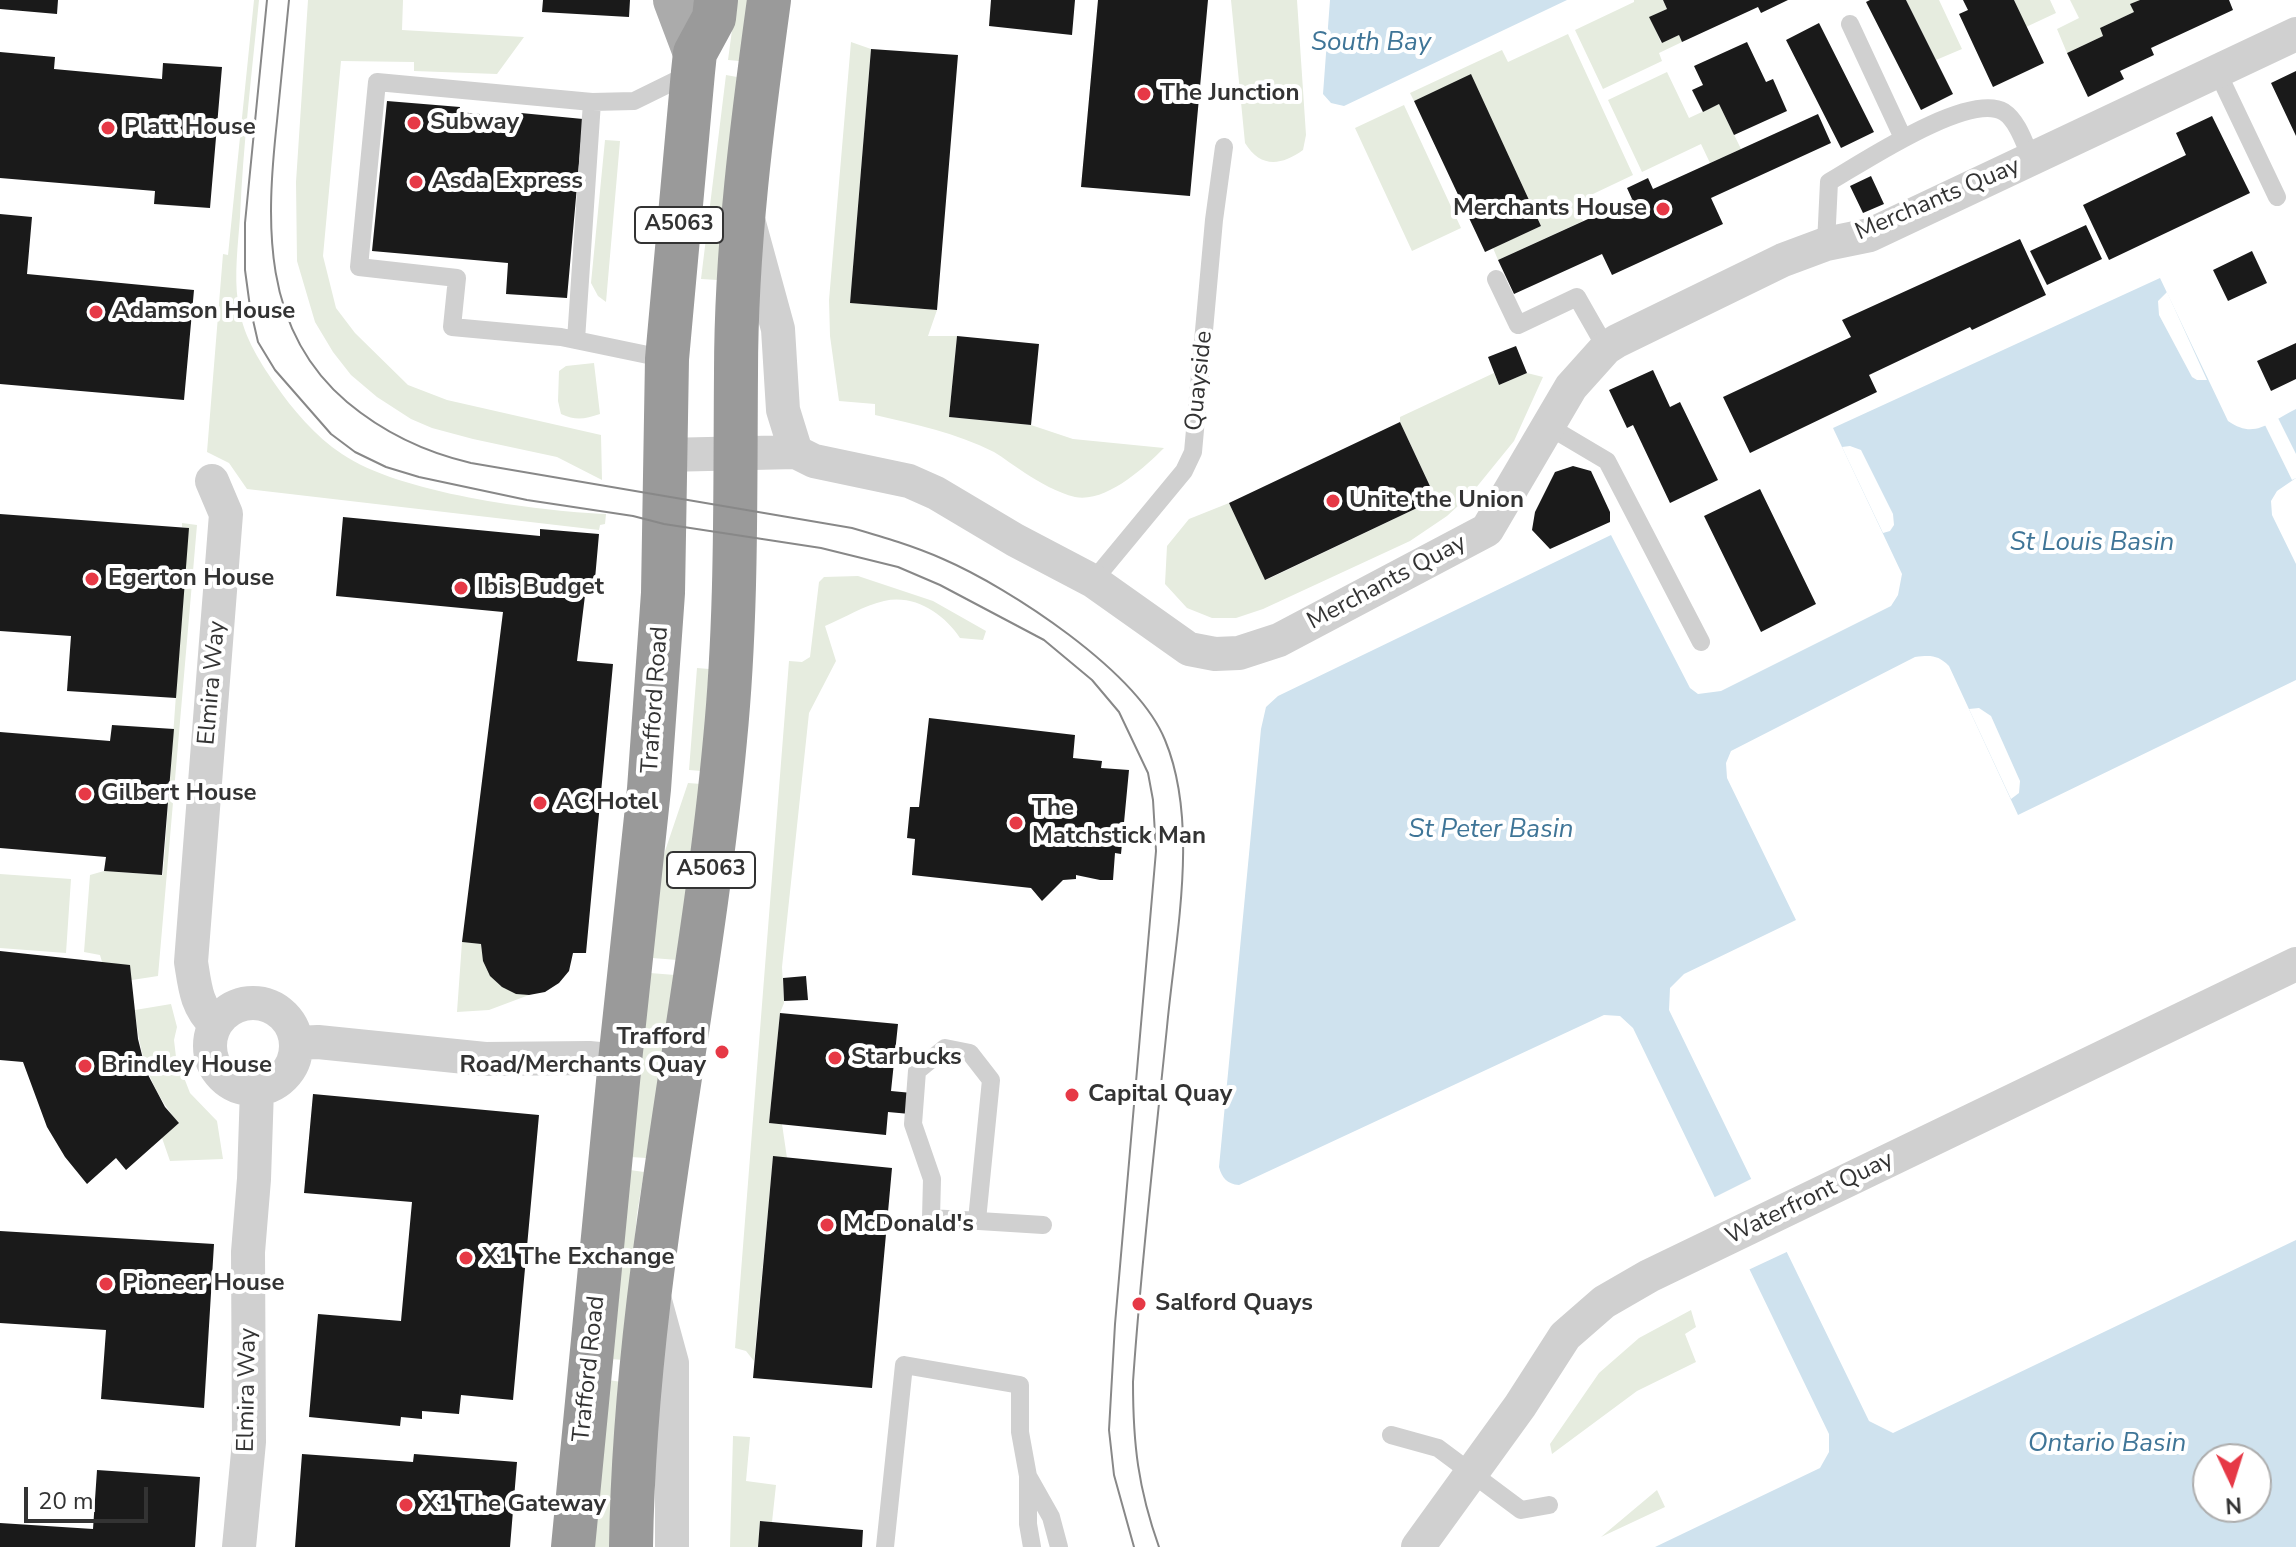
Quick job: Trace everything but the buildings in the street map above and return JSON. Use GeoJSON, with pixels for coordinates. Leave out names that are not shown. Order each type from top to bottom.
{"type":"FeatureCollection","features":[{"type":"Feature","properties":{"kind":"highway","name":"Trafford Road"},"geometry":{"type":"LineString","coordinates":[[573,1547],[653,743],[663,593],[667,359],[694,62],[714,18],[716,0]]}},
{"type":"Feature","properties":{"kind":"highway","name":"A5063"},"geometry":{"type":"LineString","coordinates":[[631,1547],[639,1393],[650,1281],[705,924],[724,754],[736,565],[736,372],[744,203],[769,0]]}},
{"type":"Feature","properties":{"kind":"main road","name":"A5063"},"geometry":{"type":"LineString","coordinates":[[675,0],[694,62]]}},
{"type":"Feature","properties":{"kind":"street","name":"Merchants Quay"},"geometry":{"type":"LineString","coordinates":[[664,455],[796,452],[814,461],[909,481],[1093,581],[1189,649],[1215,654],[1239,653],[1279,640],[1487,530],[1571,387],[1606,348],[1734,282],[1826,244],[1870,235],[2296,34]]}},
{"type":"Feature","properties":{"kind":"street"},"geometry":{"type":"LineString","coordinates":[[744,203],[778,329],[783,410],[796,452]]}},
{"type":"Feature","properties":{"kind":"street","name":"Elmira Way"},"geometry":{"type":"LineString","coordinates":[[212,481],[226,514],[191,962],[202,1012],[215,1024]]}},
{"type":"Feature","properties":{"kind":"street","name":"Waterfront Quay"},"geometry":{"type":"LineString","coordinates":[[1418,1547],[1520,1406],[1565,1336],[1604,1302],[1713,1245],[2296,964]]}},
{"type":"Feature","properties":{"kind":"street"},"geometry":{"type":"LineString","coordinates":[[245,1003],[264,1004],[279,1012],[290,1023],[297,1043],[287,1073],[277,1082],[257,1089],[236,1087],[214,1067],[209,1045],[215,1024],[230,1009],[245,1003]]}},
{"type":"Feature","properties":{"kind":"street"},"geometry":{"type":"LineString","coordinates":[[297,1043],[318,1042],[485,1059],[589,1058],[620,1061]]}},
{"type":"Feature","properties":{"kind":"street","name":"Elmira Way"},"geometry":{"type":"LineString","coordinates":[[239,1547],[249,1442],[248,1252],[257,1089]]}},
{"type":"Feature","properties":{"kind":"street"},"geometry":{"type":"LineString","coordinates":[[650,1281],[672,1363],[672,1547]]}},
{"type":"Feature","properties":{"kind":"lane"},"geometry":{"type":"LineString","coordinates":[[1850,24],[1903,138]]}},
{"type":"Feature","properties":{"kind":"lane"},"geometry":{"type":"LineString","coordinates":[[667,359],[576,340],[452,327],[457,278],[359,267],[377,82],[592,102],[634,101],[694,62]]}},
{"type":"Feature","properties":{"kind":"lane"},"geometry":{"type":"LineString","coordinates":[[2217,71],[2277,197]]}},
{"type":"Feature","properties":{"kind":"lane"},"geometry":{"type":"LineString","coordinates":[[576,340],[592,102]]}},
{"type":"Feature","properties":{"kind":"lane"},"geometry":{"type":"LineString","coordinates":[[1826,244],[1829,182],[1903,138],[1961,112],[1989,107],[2005,113],[2018,129],[2032,160]]}},
{"type":"Feature","properties":{"kind":"lane","name":"Quayside"},"geometry":{"type":"LineString","coordinates":[[1093,581],[1184,471],[1193,452],[1214,220],[1224,147]]}},
{"type":"Feature","properties":{"kind":"lane"},"geometry":{"type":"LineString","coordinates":[[1496,279],[1518,325],[1577,297],[1606,348]]}},
{"type":"Feature","properties":{"kind":"lane"},"geometry":{"type":"LineString","coordinates":[[1548,426],[1607,461],[1701,642]]}},
{"type":"Feature","properties":{"kind":"lane"},"geometry":{"type":"LineString","coordinates":[[977,1220],[991,1080],[970,1053],[945,1048],[917,1071],[913,1124],[932,1179],[931,1218],[1043,1225]]}},
{"type":"Feature","properties":{"kind":"lane"},"geometry":{"type":"LineString","coordinates":[[885,1547],[904,1365],[1020,1385],[1020,1432],[1028,1476],[1028,1524],[1032,1547]]}},
{"type":"Feature","properties":{"kind":"lane"},"geometry":{"type":"LineString","coordinates":[[1391,1435],[1438,1448],[1521,1510],[1549,1505]]}},
{"type":"Feature","properties":{"kind":"lane"},"geometry":{"type":"LineString","coordinates":[[1028,1476],[1051,1517],[1059,1547]]}},
{"type":"Feature","properties":{"kind":"shaded area"},"geometry":{"type":"Polygon","coordinates":[[[254,0],[259,0],[243,163],[236,281],[243,325],[269,375],[314,431],[342,454],[367,468],[469,498],[606,514],[605,524],[600,525],[599,530],[247,489],[229,463],[207,452],[223,254],[228,255],[254,0]]]}},
{"type":"Feature","properties":{"kind":"shaded area"},"geometry":{"type":"Polygon","coordinates":[[[308,0],[403,0],[402,30],[524,37],[497,74],[414,71],[414,62],[341,61],[323,256],[336,308],[355,333],[408,385],[447,400],[601,435],[602,480],[557,457],[473,439],[411,419],[351,375],[333,352],[315,322],[297,261],[296,182],[308,0]]]}},
{"type":"Feature","properties":{"kind":"shaded area"},"geometry":{"type":"Polygon","coordinates":[[[736,0],[750,0],[739,61],[728,60],[736,0]]]}},
{"type":"Feature","properties":{"kind":"shaded area"},"geometry":{"type":"Polygon","coordinates":[[[1231,0],[1297,0],[1306,135],[1303,150],[1287,159],[1264,160],[1257,157],[1245,143],[1231,0]]]}},
{"type":"Feature","properties":{"kind":"shaded area"},"geometry":{"type":"Polygon","coordinates":[[[1634,0],[1663,0],[1667,9],[1650,17],[1661,43],[1679,35],[1682,42],[1659,53],[1662,61],[1603,89],[1575,30],[1634,0]]]}},
{"type":"Feature","properties":{"kind":"shaded area"},"geometry":{"type":"Polygon","coordinates":[[[1906,0],[1939,0],[1962,49],[1936,60],[1906,0]]]}},
{"type":"Feature","properties":{"kind":"shaded area"},"geometry":{"type":"Polygon","coordinates":[[[2014,0],[2050,0],[2056,13],[2026,27],[2014,0]]]}},
{"type":"Feature","properties":{"kind":"shaded area"},"geometry":{"type":"Polygon","coordinates":[[[2070,0],[2140,0],[2131,4],[2134,12],[2100,28],[2103,36],[2067,53],[2057,29],[2079,18],[2070,0]]]}},
{"type":"Feature","properties":{"kind":"shaded area"},"geometry":{"type":"Polygon","coordinates":[[[1568,34],[1633,175],[1574,203],[1583,221],[1498,260],[1493,248],[1541,226],[1471,75],[1414,101],[1410,93],[1502,50],[1508,62],[1568,34]]]}},
{"type":"Feature","properties":{"kind":"shaded area"},"geometry":{"type":"Polygon","coordinates":[[[851,42],[871,49],[850,303],[937,310],[928,336],[957,336],[949,417],[1031,425],[1073,439],[1164,448],[1124,482],[1099,495],[1075,497],[1042,483],[980,445],[875,415],[875,404],[839,401],[830,336],[829,300],[851,42]]]}},
{"type":"Feature","properties":{"kind":"shaded area"},"geometry":{"type":"Polygon","coordinates":[[[1667,72],[1689,118],[1719,104],[1741,149],[1710,163],[1701,144],[1642,172],[1608,100],[1667,72]]]}},
{"type":"Feature","properties":{"kind":"shaded area"},"geometry":{"type":"Polygon","coordinates":[[[726,75],[737,77],[718,280],[701,279],[726,75]]]}},
{"type":"Feature","properties":{"kind":"shaded area"},"geometry":{"type":"Polygon","coordinates":[[[1404,105],[1461,228],[1412,251],[1355,128],[1404,105]]]}},
{"type":"Feature","properties":{"kind":"shaded area"},"geometry":{"type":"Polygon","coordinates":[[[605,140],[620,141],[606,302],[598,296],[591,283],[605,140]]]}},
{"type":"Feature","properties":{"kind":"shaded area"},"geometry":{"type":"Polygon","coordinates":[[[594,363],[600,414],[571,418],[561,414],[559,371],[566,366],[594,363]]]}},
{"type":"Feature","properties":{"kind":"shaded area"},"geometry":{"type":"Polygon","coordinates":[[[1494,373],[1499,385],[1527,373],[1543,377],[1514,441],[1471,494],[1447,516],[1410,541],[1263,609],[1236,618],[1212,618],[1187,608],[1165,584],[1167,546],[1189,519],[1229,503],[1266,580],[1436,499],[1400,417],[1494,373]]]}},
{"type":"Feature","properties":{"kind":"shaded area"},"geometry":{"type":"Polygon","coordinates":[[[182,523],[197,525],[158,976],[132,980],[102,962],[100,955],[84,952],[90,875],[104,871],[163,875],[188,528],[182,527],[182,523]]]}},
{"type":"Feature","properties":{"kind":"shaded area"},"geometry":{"type":"Polygon","coordinates":[[[858,576],[933,601],[986,631],[983,640],[960,638],[937,614],[907,600],[869,605],[825,626],[836,661],[809,713],[782,967],[784,1003],[780,1013],[769,1123],[782,1124],[787,1158],[773,1157],[754,1361],[746,1351],[735,1348],[789,661],[802,662],[810,657],[819,582],[824,577],[858,576]]]}},
{"type":"Feature","properties":{"kind":"shaded area"},"geometry":{"type":"Polygon","coordinates":[[[697,668],[709,669],[702,771],[689,770],[697,668]]]}},
{"type":"Feature","properties":{"kind":"shaded area"},"geometry":{"type":"Polygon","coordinates":[[[688,783],[701,784],[678,960],[652,958],[662,860],[688,783]]]}},
{"type":"Feature","properties":{"kind":"shaded area"},"geometry":{"type":"Polygon","coordinates":[[[0,874],[71,879],[66,953],[0,948],[0,874]]]}},
{"type":"Feature","properties":{"kind":"shaded area"},"geometry":{"type":"Polygon","coordinates":[[[462,942],[481,944],[485,964],[494,980],[509,990],[529,995],[489,1010],[457,1012],[462,942]]]}},
{"type":"Feature","properties":{"kind":"shaded area"},"geometry":{"type":"Polygon","coordinates":[[[650,973],[675,975],[646,1158],[631,1157],[650,973]]]}},
{"type":"Feature","properties":{"kind":"shaded area"},"geometry":{"type":"Polygon","coordinates":[[[171,1004],[177,1027],[174,1040],[176,1057],[190,1093],[217,1121],[223,1159],[170,1161],[162,1138],[179,1123],[153,1084],[139,1041],[135,1010],[171,1004]]]}},
{"type":"Feature","properties":{"kind":"shaded area"},"geometry":{"type":"Polygon","coordinates":[[[630,1170],[644,1172],[637,1214],[624,1360],[610,1359],[630,1170]]]}},
{"type":"Feature","properties":{"kind":"shaded area"},"geometry":{"type":"Polygon","coordinates":[[[1691,1310],[1696,1327],[1685,1334],[1696,1362],[1637,1391],[1552,1454],[1550,1444],[1599,1373],[1639,1338],[1691,1310]]]}},
{"type":"Feature","properties":{"kind":"shaded area"},"geometry":{"type":"Polygon","coordinates":[[[608,1380],[622,1382],[611,1547],[593,1547],[608,1380]]]}},
{"type":"Feature","properties":{"kind":"shaded area"},"geometry":{"type":"Polygon","coordinates":[[[733,1436],[750,1437],[746,1481],[776,1485],[772,1522],[760,1521],[758,1547],[730,1547],[733,1436]]]}},
{"type":"Feature","properties":{"kind":"shaded area"},"geometry":{"type":"Polygon","coordinates":[[[1657,1490],[1665,1507],[1601,1537],[1657,1490]]]}},
{"type":"Feature","properties":{"kind":"water","name":"South Bay"},"geometry":{"type":"Polygon","coordinates":[[[1330,0],[1567,0],[1344,106],[1331,103],[1323,94],[1330,0]]]}},
{"type":"Feature","properties":{"kind":"water"},"geometry":{"type":"Polygon","coordinates":[[[2160,278],[2228,421],[2254,429],[2296,409],[2296,478],[2277,491],[2271,501],[2272,515],[2296,564],[2296,680],[2018,815],[1949,666],[1934,657],[1915,657],[1731,751],[1726,763],[1727,778],[1796,920],[1684,974],[1670,988],[1669,1010],[1869,1421],[1893,1433],[2296,1240],[2296,1547],[1655,1547],[1820,1468],[1829,1452],[1829,1434],[1633,1028],[1620,1016],[1604,1015],[1239,1185],[1228,1182],[1220,1171],[1261,729],[1266,707],[1278,696],[1611,535],[1690,688],[1698,694],[1721,691],[1891,606],[1898,595],[1902,574],[1833,428],[2160,278]]]}},
{"type":"Feature","properties":{"kind":"pier"},"geometry":{"type":"Polygon","coordinates":[[[2167,292],[2207,380],[2192,377],[2159,315],[2158,301],[2167,292]]]}},
{"type":"Feature","properties":{"kind":"pier"},"geometry":{"type":"Polygon","coordinates":[[[2278,418],[2296,454],[2296,478],[2292,480],[2265,425],[2278,418]]]}},
{"type":"Feature","properties":{"kind":"pier"},"geometry":{"type":"Polygon","coordinates":[[[1842,447],[1861,450],[1893,514],[1894,525],[1890,531],[1883,533],[1842,447]]]}},
{"type":"Feature","properties":{"kind":"pier"},"geometry":{"type":"Polygon","coordinates":[[[1979,708],[1991,716],[2020,781],[2019,793],[2011,799],[1969,709],[1979,708]]]}},
{"type":"Feature","properties":{"kind":"pier"},"geometry":{"type":"Polygon","coordinates":[[[1755,1177],[1791,1250],[1746,1271],[1711,1199],[1755,1177]]]}},
{"type":"Feature","properties":{"kind":"tram line"},"geometry":{"type":"LineString","coordinates":[[267,0],[245,223],[245,270],[250,307],[258,342],[275,370],[331,434],[355,452],[386,467],[419,477],[527,500],[821,548],[898,567],[940,585],[1044,640],[1092,680],[1119,712],[1148,773],[1156,851],[1115,1324],[1109,1430],[1114,1475],[1134,1547]]}},
{"type":"Feature","properties":{"kind":"tram line"},"geometry":{"type":"LineString","coordinates":[[289,0],[271,198],[276,272],[284,308],[298,342],[319,373],[347,402],[405,440],[471,463],[852,528],[943,559],[1002,590],[1069,634],[1128,687],[1150,714],[1165,740],[1181,808],[1182,882],[1148,1204],[1133,1382],[1138,1466],[1159,1547]]}},
{"type":"Feature","properties":{"kind":"place","name":"The Junction"},"geometry":{"type":"Point","coordinates":[1144,94]}},
{"type":"Feature","properties":{"kind":"place","name":"Subway"},"geometry":{"type":"Point","coordinates":[414,123]}},
{"type":"Feature","properties":{"kind":"place","name":"Platt House"},"geometry":{"type":"Point","coordinates":[108,128]}},
{"type":"Feature","properties":{"kind":"place","name":"Asda Express"},"geometry":{"type":"Point","coordinates":[416,182]}},
{"type":"Feature","properties":{"kind":"place","name":"Merchants House"},"geometry":{"type":"Point","coordinates":[1663,209]}},
{"type":"Feature","properties":{"kind":"place","name":"Adamson House"},"geometry":{"type":"Point","coordinates":[96,312]}},
{"type":"Feature","properties":{"kind":"place","name":"Unite the Union"},"geometry":{"type":"Point","coordinates":[1333,501]}},
{"type":"Feature","properties":{"kind":"place","name":"Egerton House"},"geometry":{"type":"Point","coordinates":[92,579]}},
{"type":"Feature","properties":{"kind":"place","name":"Ibis Budget"},"geometry":{"type":"Point","coordinates":[461,588]}},
{"type":"Feature","properties":{"kind":"place","name":"Gilbert House"},"geometry":{"type":"Point","coordinates":[85,794]}},
{"type":"Feature","properties":{"kind":"place","name":"AC Hotel"},"geometry":{"type":"Point","coordinates":[540,803]}},
{"type":"Feature","properties":{"kind":"place","name":"The Matchstick Man"},"geometry":{"type":"Point","coordinates":[1016,823]}},
{"type":"Feature","properties":{"kind":"place","name":"Trafford Road/Merchants Quay"},"geometry":{"type":"Point","coordinates":[722,1052]}},
{"type":"Feature","properties":{"kind":"place","name":"Starbucks"},"geometry":{"type":"Point","coordinates":[835,1058]}},
{"type":"Feature","properties":{"kind":"place","name":"Brindley House"},"geometry":{"type":"Point","coordinates":[85,1066]}},
{"type":"Feature","properties":{"kind":"place","name":"Capital Quay"},"geometry":{"type":"Point","coordinates":[1072,1095]}},
{"type":"Feature","properties":{"kind":"place","name":"McDonald's"},"geometry":{"type":"Point","coordinates":[827,1225]}},
{"type":"Feature","properties":{"kind":"place","name":"X1 The Exchange"},"geometry":{"type":"Point","coordinates":[466,1258]}},
{"type":"Feature","properties":{"kind":"place","name":"Pioneer House"},"geometry":{"type":"Point","coordinates":[106,1284]}},
{"type":"Feature","properties":{"kind":"place","name":"Salford Quays"},"geometry":{"type":"Point","coordinates":[1139,1304]}},
{"type":"Feature","properties":{"kind":"place","name":"X1 The Gateway"},"geometry":{"type":"Point","coordinates":[406,1505]}},
{"type":"Feature","properties":{"kind":"water label","name":"St Louis Basin"},"geometry":{"type":"Point","coordinates":[2092,544]}},
{"type":"Feature","properties":{"kind":"water label","name":"St Peter Basin"},"geometry":{"type":"Point","coordinates":[1491,831]}},
{"type":"Feature","properties":{"kind":"water label","name":"Ontario Basin"},"geometry":{"type":"Point","coordinates":[2107,1445]}}]}
